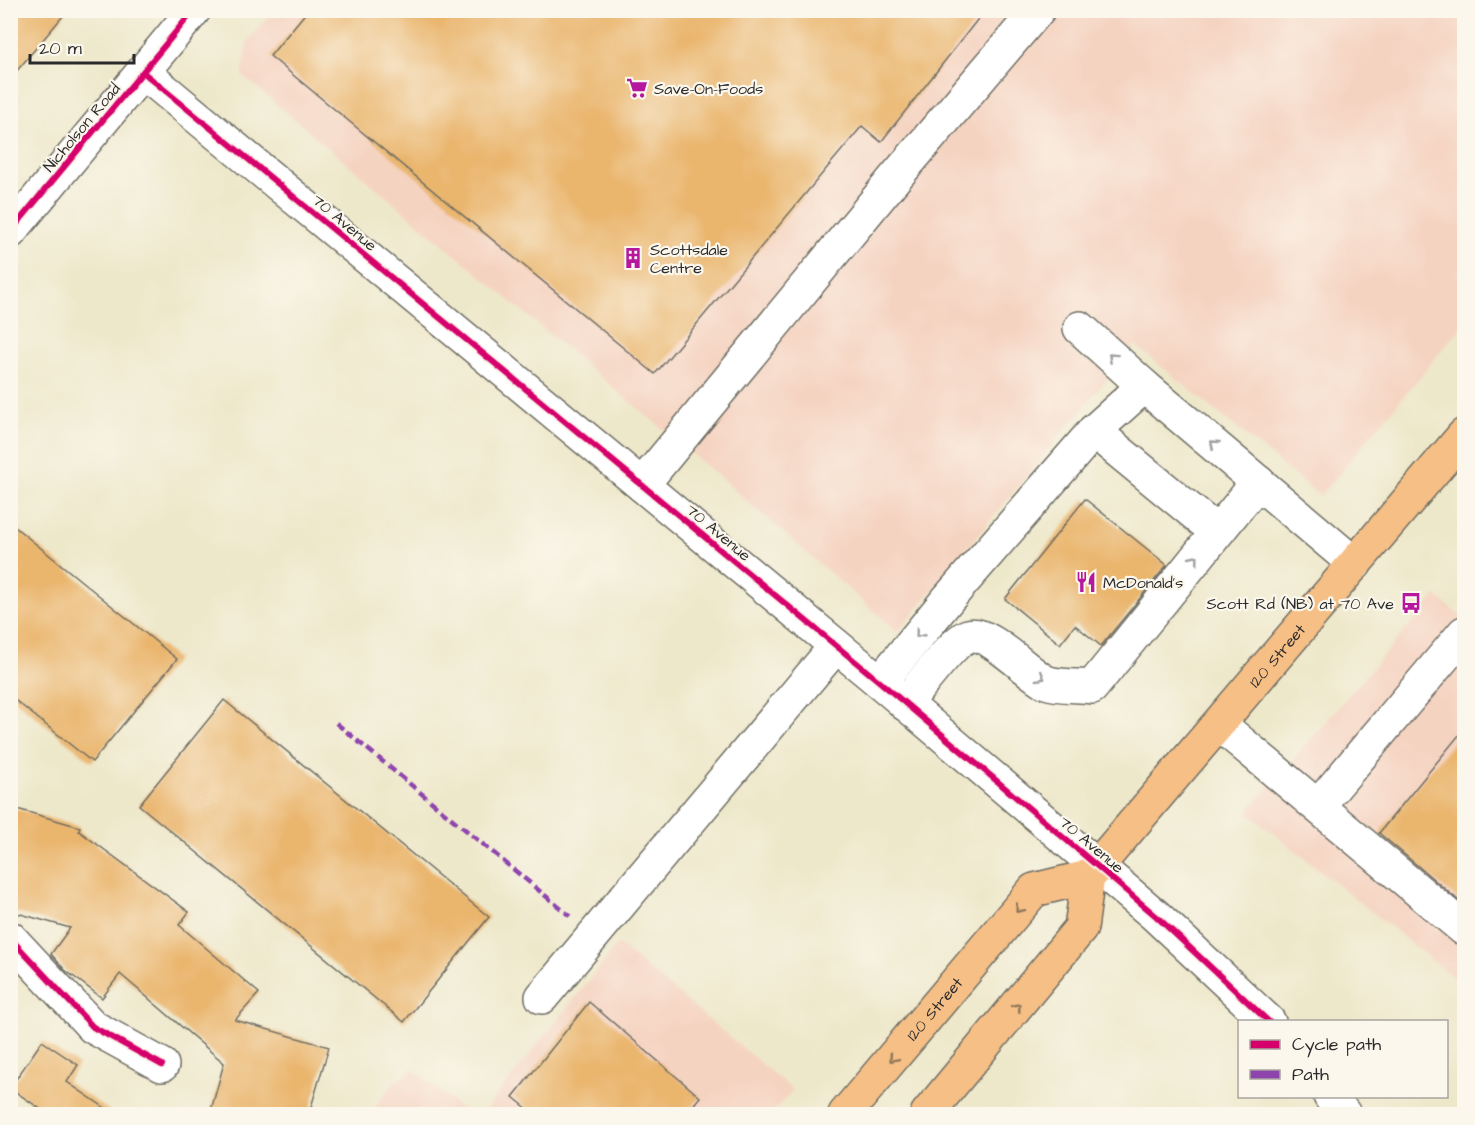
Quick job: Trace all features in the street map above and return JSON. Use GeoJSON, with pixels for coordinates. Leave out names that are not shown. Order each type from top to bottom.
{"type":"FeatureCollection","features":[{"type":"Feature","properties":{"kind":"main road","name":"120 Street"},"geometry":{"type":"LineString","coordinates":[[845,1114],[1034,890],[1092,872],[1464,435]]}},
{"type":"Feature","properties":{"kind":"main road"},"geometry":{"type":"LineString","coordinates":[[927,1114],[1080,928],[1092,872]]}},
{"type":"Feature","properties":{"kind":"street","name":"Nicholson Road"},"geometry":{"type":"LineString","coordinates":[[10,232],[194,10]]}},
{"type":"Feature","properties":{"kind":"street"},"geometry":{"type":"LineString","coordinates":[[642,485],[894,179],[1038,10]]}},
{"type":"Feature","properties":{"kind":"street","name":"70 Avenue"},"geometry":{"type":"LineString","coordinates":[[144,72],[880,682],[1092,872],[1156,916],[1267,1020]]}},
{"type":"Feature","properties":{"kind":"street"},"geometry":{"type":"LineString","coordinates":[[1080,328],[1144,386],[1355,564]]}},
{"type":"Feature","properties":{"kind":"street"},"geometry":{"type":"LineString","coordinates":[[880,682],[944,603],[1101,436],[1144,386]]}},
{"type":"Feature","properties":{"kind":"street"},"geometry":{"type":"LineString","coordinates":[[1101,436],[1217,532]]}},
{"type":"Feature","properties":{"kind":"street"},"geometry":{"type":"LineString","coordinates":[[904,704],[955,645],[968,636],[979,636],[994,644],[1047,682],[1092,687],[1258,482]]}},
{"type":"Feature","properties":{"kind":"street"},"geometry":{"type":"LineString","coordinates":[[1318,806],[1464,633]]}},
{"type":"Feature","properties":{"kind":"street"},"geometry":{"type":"LineString","coordinates":[[542,997],[836,646]]}},
{"type":"Feature","properties":{"kind":"street"},"geometry":{"type":"LineString","coordinates":[[1219,724],[1464,928]]}},
{"type":"Feature","properties":{"kind":"street"},"geometry":{"type":"LineString","coordinates":[[10,938],[93,1027],[162,1065]]}},
{"type":"Feature","properties":{"kind":"street"},"geometry":{"type":"LineString","coordinates":[[1332,1098],[1344,1114]]}},
{"type":"Feature","properties":{"kind":"shaded area","name":"Scottsdale Centre"},"geometry":{"type":"Polygon","coordinates":[[[273,11],[1464,11],[1464,324],[1320,496],[1135,345],[898,632],[717,475],[242,75],[248,41],[273,11]]]}},
{"type":"Feature","properties":{"kind":"shaded area"},"geometry":{"type":"Polygon","coordinates":[[[1436,595],[1464,619],[1464,986],[1247,812],[1436,595]]]}},
{"type":"Feature","properties":{"kind":"shaded area"},"geometry":{"type":"Polygon","coordinates":[[[618,944],[793,1090],[772,1114],[482,1114],[618,944]]]}},
{"type":"Feature","properties":{"kind":"shaded area"},"geometry":{"type":"Polygon","coordinates":[[[412,1068],[467,1114],[369,1114],[397,1079],[400,1080],[412,1068]]]}},
{"type":"Feature","properties":{"kind":"building"},"geometry":{"type":"Polygon","coordinates":[[[10,10],[68,10],[10,79],[10,10]]]}},
{"type":"Feature","properties":{"kind":"building","name":"Scottsdale Centre"},"geometry":{"type":"Polygon","coordinates":[[[308,10],[985,10],[881,142],[862,126],[655,374],[270,56],[308,10]]]}},
{"type":"Feature","properties":{"kind":"building","name":"McDonald's"},"geometry":{"type":"Polygon","coordinates":[[[1085,499],[1167,565],[1101,646],[1075,625],[1060,644],[1005,599],[1085,499]]]}},
{"type":"Feature","properties":{"kind":"building"},"geometry":{"type":"Polygon","coordinates":[[[10,523],[177,659],[92,762],[10,696],[10,523]]]}},
{"type":"Feature","properties":{"kind":"building"},"geometry":{"type":"Polygon","coordinates":[[[224,700],[489,917],[404,1022],[139,805],[224,700]]]}},
{"type":"Feature","properties":{"kind":"building"},"geometry":{"type":"Polygon","coordinates":[[[1464,729],[1464,905],[1379,833],[1464,729]]]}},
{"type":"Feature","properties":{"kind":"building"},"geometry":{"type":"Polygon","coordinates":[[[10,807],[80,827],[79,831],[189,912],[179,925],[259,993],[235,1020],[329,1047],[309,1114],[210,1114],[224,1063],[120,974],[102,998],[65,970],[51,954],[70,928],[10,911],[10,807]]]}},
{"type":"Feature","properties":{"kind":"building"},"geometry":{"type":"Polygon","coordinates":[[[589,1002],[700,1097],[686,1114],[534,1114],[513,1097],[589,1002]]]}},
{"type":"Feature","properties":{"kind":"building"},"geometry":{"type":"Polygon","coordinates":[[[42,1041],[78,1065],[67,1082],[114,1114],[48,1114],[10,1088],[42,1041]]]}},
{"type":"Feature","properties":{"kind":"marked path"},"geometry":{"type":"LineString","coordinates":[[336,723],[570,916]]}},
{"type":"Feature","properties":{"kind":"cycle path"},"geometry":{"type":"LineString","coordinates":[[10,232],[194,10]]}},
{"type":"Feature","properties":{"kind":"cycle path"},"geometry":{"type":"LineString","coordinates":[[144,73],[880,682],[1156,916],[1267,1020]]}},
{"type":"Feature","properties":{"kind":"cycle path"},"geometry":{"type":"LineString","coordinates":[[10,938],[93,1027],[162,1065]]}},
{"type":"Feature","properties":{"kind":"place","name":"Save-On-Foods"},"geometry":{"type":"Point","coordinates":[637,88]}},
{"type":"Feature","properties":{"kind":"place","name":"Scottsdale Centre"},"geometry":{"type":"Point","coordinates":[633,258]}},
{"type":"Feature","properties":{"kind":"place","name":"McDonald's"},"geometry":{"type":"Point","coordinates":[1086,582]}},
{"type":"Feature","properties":{"kind":"place","name":"Scott Rd (NB) at 70 Ave"},"geometry":{"type":"Point","coordinates":[1411,603]}}]}
